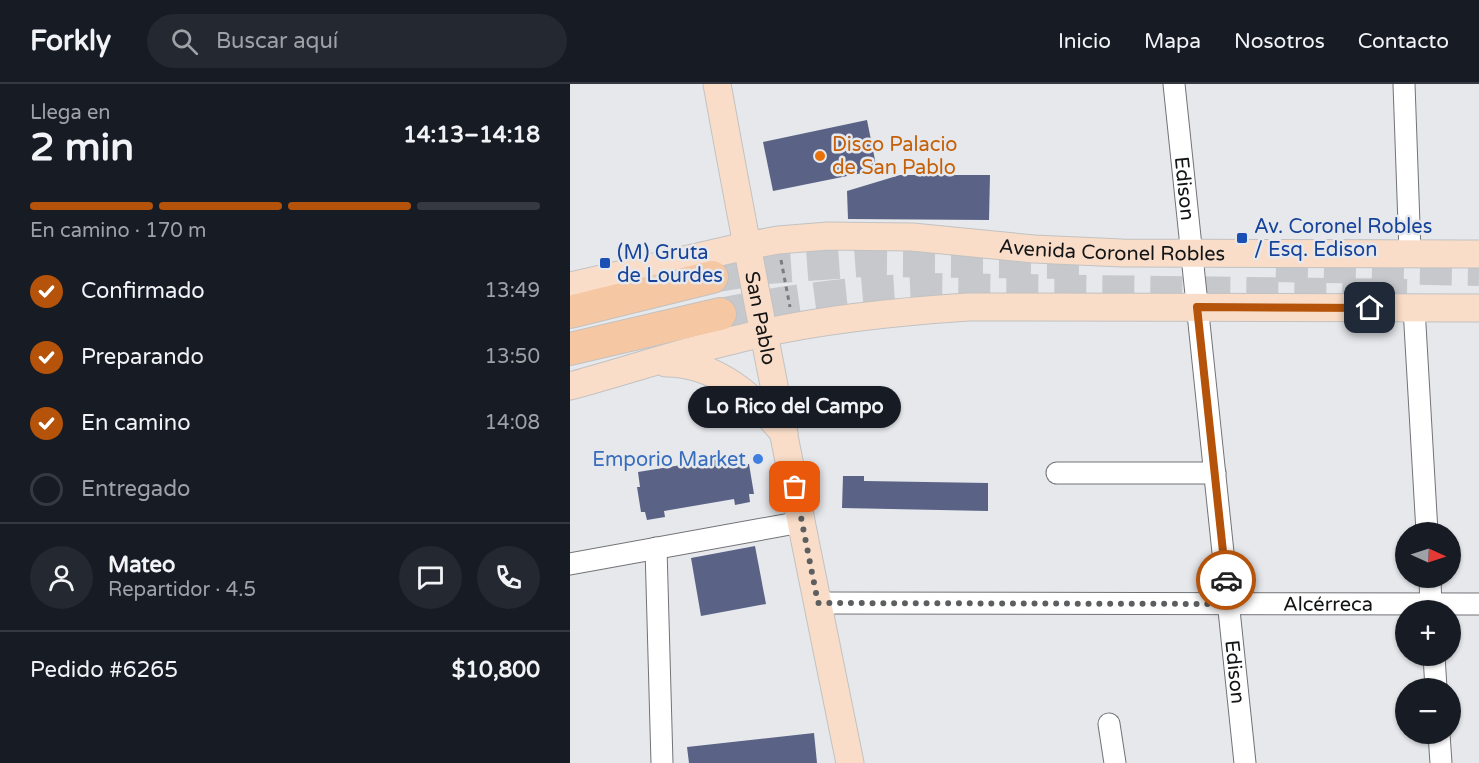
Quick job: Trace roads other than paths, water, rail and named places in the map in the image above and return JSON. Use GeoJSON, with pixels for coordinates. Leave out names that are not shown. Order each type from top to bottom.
{"type":"FeatureCollection","features":[{"type":"Feature","properties":{"kind":"highway"},"geometry":{"type":"LineString","coordinates":[[570,312],[712,278]]}},
{"type":"Feature","properties":{"kind":"highway"},"geometry":{"type":"LineString","coordinates":[[570,349],[720,314]]}},
{"type":"Feature","properties":{"kind":"main road","name":"San Pablo"},"geometry":{"type":"LineString","coordinates":[[717,84],[746,246],[850,763]]}},
{"type":"Feature","properties":{"kind":"main road","name":"Avenida Coronel Robles"},"geometry":{"type":"LineString","coordinates":[[570,286],[746,246],[778,240],[828,236],[934,238],[1078,252],[1479,254]]}},
{"type":"Feature","properties":{"kind":"main road"},"geometry":{"type":"LineString","coordinates":[[570,386],[736,339],[875,315],[969,307],[1479,308]]}},
{"type":"Feature","properties":{"kind":"main road"},"geometry":{"type":"LineString","coordinates":[[653,363],[687,365],[719,376],[757,404],[784,433]]}},
{"type":"Feature","properties":{"kind":"street","name":"Edison"},"geometry":{"type":"LineString","coordinates":[[1174,84],[1245,763]]}},
{"type":"Feature","properties":{"kind":"street"},"geometry":{"type":"LineString","coordinates":[[1404,84],[1410,253]]}},
{"type":"Feature","properties":{"kind":"street"},"geometry":{"type":"LineString","coordinates":[[1413,308],[1426,522]]}},
{"type":"Feature","properties":{"kind":"street"},"geometry":{"type":"LineString","coordinates":[[1057,473],[1215,473]]}},
{"type":"Feature","properties":{"kind":"street"},"geometry":{"type":"LineString","coordinates":[[570,564],[801,522]]}},
{"type":"Feature","properties":{"kind":"street"},"geometry":{"type":"LineString","coordinates":[[656,548],[662,763]]}},
{"type":"Feature","properties":{"kind":"street","name":"Alcérreca"},"geometry":{"type":"LineString","coordinates":[[818,603],[1395,606]]}},
{"type":"Feature","properties":{"kind":"street","name":"Alcérreca"},"geometry":{"type":"LineString","coordinates":[[1461,605],[1479,604]]}},
{"type":"Feature","properties":{"kind":"street"},"geometry":{"type":"LineString","coordinates":[[1109,724],[1114,763]]}},
{"type":"Feature","properties":{"kind":"street"},"geometry":{"type":"LineString","coordinates":[[1440,744],[1441,763]]}},
{"type":"Feature","properties":{"kind":"tunnel"},"geometry":{"type":"LineString","coordinates":[[712,277],[767,268],[862,261],[1082,263]]}},
{"type":"Feature","properties":{"kind":"tunnel"},"geometry":{"type":"LineString","coordinates":[[1276,266],[1479,270]]}},
{"type":"Feature","properties":{"kind":"tunnel"},"geometry":{"type":"LineString","coordinates":[[720,314],[825,297],[931,289],[1407,295]]}},
{"type":"Feature","properties":{"kind":"place","name":"Disco Palacio de San Pablo"},"geometry":{"type":"Point","coordinates":[820,156]}},
{"type":"Feature","properties":{"kind":"place","name":"Av. Coronel Robles / Esq. Edison"},"geometry":{"type":"Point","coordinates":[1242,238]}},
{"type":"Feature","properties":{"kind":"place","name":"(M) Gruta de Lourdes"},"geometry":{"type":"Point","coordinates":[605,263]}},
{"type":"Feature","properties":{"kind":"place","name":"Emporio Market"},"geometry":{"type":"Point","coordinates":[758,459]}},
{"type":"Feature","properties":{"kind":"place","name":"Lo Rico del Campo"},"geometry":{"type":"Point","coordinates":[795,487]}}]}
